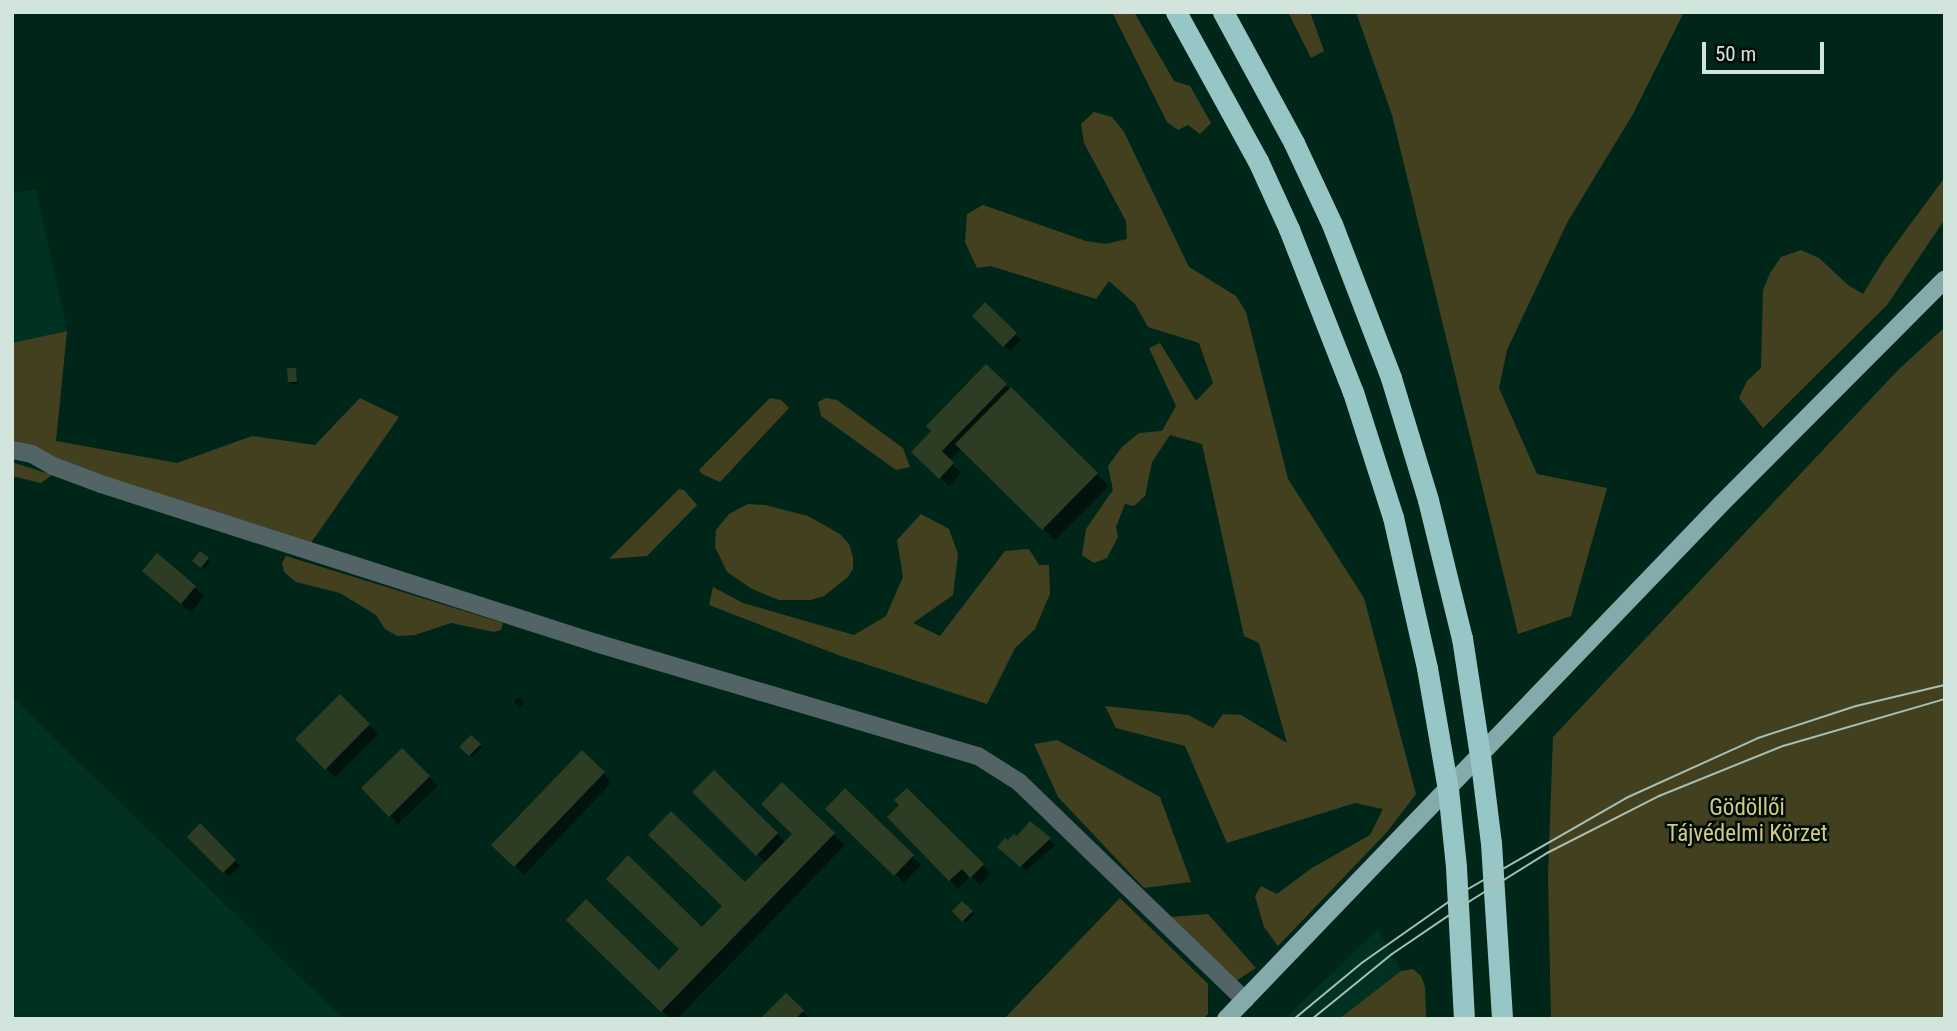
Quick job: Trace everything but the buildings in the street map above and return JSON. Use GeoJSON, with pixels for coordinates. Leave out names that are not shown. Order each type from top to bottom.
{"type":"FeatureCollection","features":[{"type":"Feature","properties":{"kind":"highway"},"geometry":{"type":"LineString","coordinates":[[1176,12],[1258,161],[1289,229],[1353,392],[1393,517],[1427,668],[1448,789],[1456,867],[1464,1019]]}},
{"type":"Feature","properties":{"kind":"highway"},"geometry":{"type":"LineString","coordinates":[[1223,12],[1294,143],[1332,224],[1391,378],[1428,500],[1462,638],[1480,755],[1491,843],[1502,1019]]}},
{"type":"Feature","properties":{"kind":"main road"},"geometry":{"type":"LineString","coordinates":[[1226,1019],[1370,872],[1553,678],[1945,279]]}},
{"type":"Feature","properties":{"kind":"street"},"geometry":{"type":"LineString","coordinates":[[12,450],[32,454],[53,466],[101,484],[596,643],[978,756],[1019,782],[1245,1000]]}},
{"type":"Feature","properties":{"kind":"shaded area"},"geometry":{"type":"Polygon","coordinates":[[[36,189],[67,331],[12,343],[12,194],[36,189]]]}},
{"type":"Feature","properties":{"kind":"shaded area"},"geometry":{"type":"Polygon","coordinates":[[[12,697],[343,1019],[12,1019],[12,697]]]}},
{"type":"Feature","properties":{"kind":"shaded area"},"geometry":{"type":"Polygon","coordinates":[[[1378,929],[1401,971],[1339,1019],[1284,1019],[1378,929]]]}},
{"type":"Feature","properties":{"kind":"green space"},"geometry":{"type":"Polygon","coordinates":[[[1112,12],[1134,12],[1174,81],[1190,86],[1211,123],[1200,134],[1188,125],[1178,130],[1167,122],[1112,12]]]}},
{"type":"Feature","properties":{"kind":"green space"},"geometry":{"type":"Polygon","coordinates":[[[1288,12],[1310,12],[1324,51],[1311,58],[1288,12]]]}},
{"type":"Feature","properties":{"kind":"green space"},"geometry":{"type":"Polygon","coordinates":[[[1356,12],[1684,12],[1633,114],[1568,221],[1507,350],[1499,388],[1537,474],[1607,488],[1571,616],[1518,634],[1392,115],[1356,12]]]}},
{"type":"Feature","properties":{"kind":"green space"},"geometry":{"type":"Polygon","coordinates":[[[1094,112],[1112,117],[1124,132],[1189,267],[1236,296],[1246,312],[1288,479],[1364,598],[1416,794],[1387,832],[1278,946],[1264,927],[1255,896],[1261,886],[1277,894],[1312,868],[1370,835],[1383,809],[1355,803],[1227,843],[1185,746],[1116,728],[1105,706],[1188,715],[1213,728],[1223,714],[1241,715],[1287,743],[1259,643],[1244,636],[1202,444],[1170,435],[1152,462],[1145,496],[1134,506],[1125,504],[1116,527],[1118,537],[1107,558],[1094,563],[1082,555],[1086,529],[1113,490],[1108,466],[1122,447],[1139,433],[1162,431],[1176,406],[1149,348],[1160,343],[1196,401],[1213,383],[1199,343],[1148,327],[1135,304],[1109,281],[1096,299],[991,266],[977,268],[965,242],[967,214],[983,205],[1086,241],[1106,244],[1127,239],[1126,221],[1084,143],[1081,124],[1094,112]]]}},
{"type":"Feature","properties":{"kind":"green space"},"geometry":{"type":"Polygon","coordinates":[[[1945,177],[1945,219],[1887,305],[1763,428],[1739,398],[1747,381],[1761,368],[1763,290],[1781,257],[1801,250],[1819,258],[1848,285],[1863,294],[1884,260],[1945,177]]]}},
{"type":"Feature","properties":{"kind":"green space","name":"Gödöllői Tájvédelmi Körzet"},"geometry":{"type":"Polygon","coordinates":[[[1945,327],[1945,1019],[1551,1019],[1548,876],[1553,737],[1898,370],[1945,327]]]}},
{"type":"Feature","properties":{"kind":"green space"},"geometry":{"type":"Polygon","coordinates":[[[67,331],[56,441],[177,463],[252,436],[315,445],[360,398],[399,417],[308,547],[12,445],[12,343],[67,331]]]}},
{"type":"Feature","properties":{"kind":"green space"},"geometry":{"type":"Polygon","coordinates":[[[770,398],[781,400],[789,408],[720,482],[702,474],[699,470],[770,398]]]}},
{"type":"Feature","properties":{"kind":"green space"},"geometry":{"type":"Polygon","coordinates":[[[826,398],[837,400],[903,448],[910,467],[896,470],[821,416],[818,402],[826,398]]]}},
{"type":"Feature","properties":{"kind":"green space"},"geometry":{"type":"Polygon","coordinates":[[[12,462],[52,475],[41,483],[12,476],[12,462]]]}},
{"type":"Feature","properties":{"kind":"green space"},"geometry":{"type":"Polygon","coordinates":[[[679,489],[684,490],[697,505],[647,556],[609,559],[679,489]]]}},
{"type":"Feature","properties":{"kind":"green space"},"geometry":{"type":"Polygon","coordinates":[[[748,504],[765,505],[808,516],[840,534],[849,544],[853,557],[853,569],[848,577],[824,596],[811,600],[779,600],[752,589],[727,572],[715,547],[716,530],[729,514],[748,504]]]}},
{"type":"Feature","properties":{"kind":"green space"},"geometry":{"type":"Polygon","coordinates":[[[921,514],[949,529],[958,554],[953,595],[913,623],[940,636],[1005,551],[1029,549],[1039,565],[1049,565],[1050,594],[1035,629],[1015,648],[987,704],[838,655],[709,605],[713,587],[743,603],[854,635],[886,616],[903,577],[897,540],[921,514]]]}},
{"type":"Feature","properties":{"kind":"green space"},"geometry":{"type":"Polygon","coordinates":[[[286,556],[503,623],[501,630],[494,632],[451,623],[415,635],[397,636],[385,629],[376,615],[340,593],[296,582],[284,572],[282,563],[286,556]]]}},
{"type":"Feature","properties":{"kind":"green space"},"geometry":{"type":"Polygon","coordinates":[[[1057,740],[1160,797],[1191,882],[1144,888],[1058,797],[1034,744],[1057,740]]]}},
{"type":"Feature","properties":{"kind":"green space"},"geometry":{"type":"Polygon","coordinates":[[[1120,898],[1208,984],[1208,1014],[1203,1019],[1004,1019],[1120,898]]]}},
{"type":"Feature","properties":{"kind":"green space"},"geometry":{"type":"Polygon","coordinates":[[[1208,914],[1256,968],[1236,981],[1170,917],[1208,914]]]}},
{"type":"Feature","properties":{"kind":"green space"},"geometry":{"type":"Polygon","coordinates":[[[1413,969],[1421,976],[1425,987],[1426,1019],[1339,1019],[1401,971],[1413,969]]]}},
{"type":"Feature","properties":{"kind":"tram line"},"geometry":{"type":"LineString","coordinates":[[1294,1019],[1363,962],[1461,893],[1626,798],[1758,738],[1856,706],[1945,685]]}},
{"type":"Feature","properties":{"kind":"tram line"},"geometry":{"type":"LineString","coordinates":[[1312,1019],[1392,954],[1470,901],[1547,853],[1659,796],[1783,746],[1945,699]]}}]}
